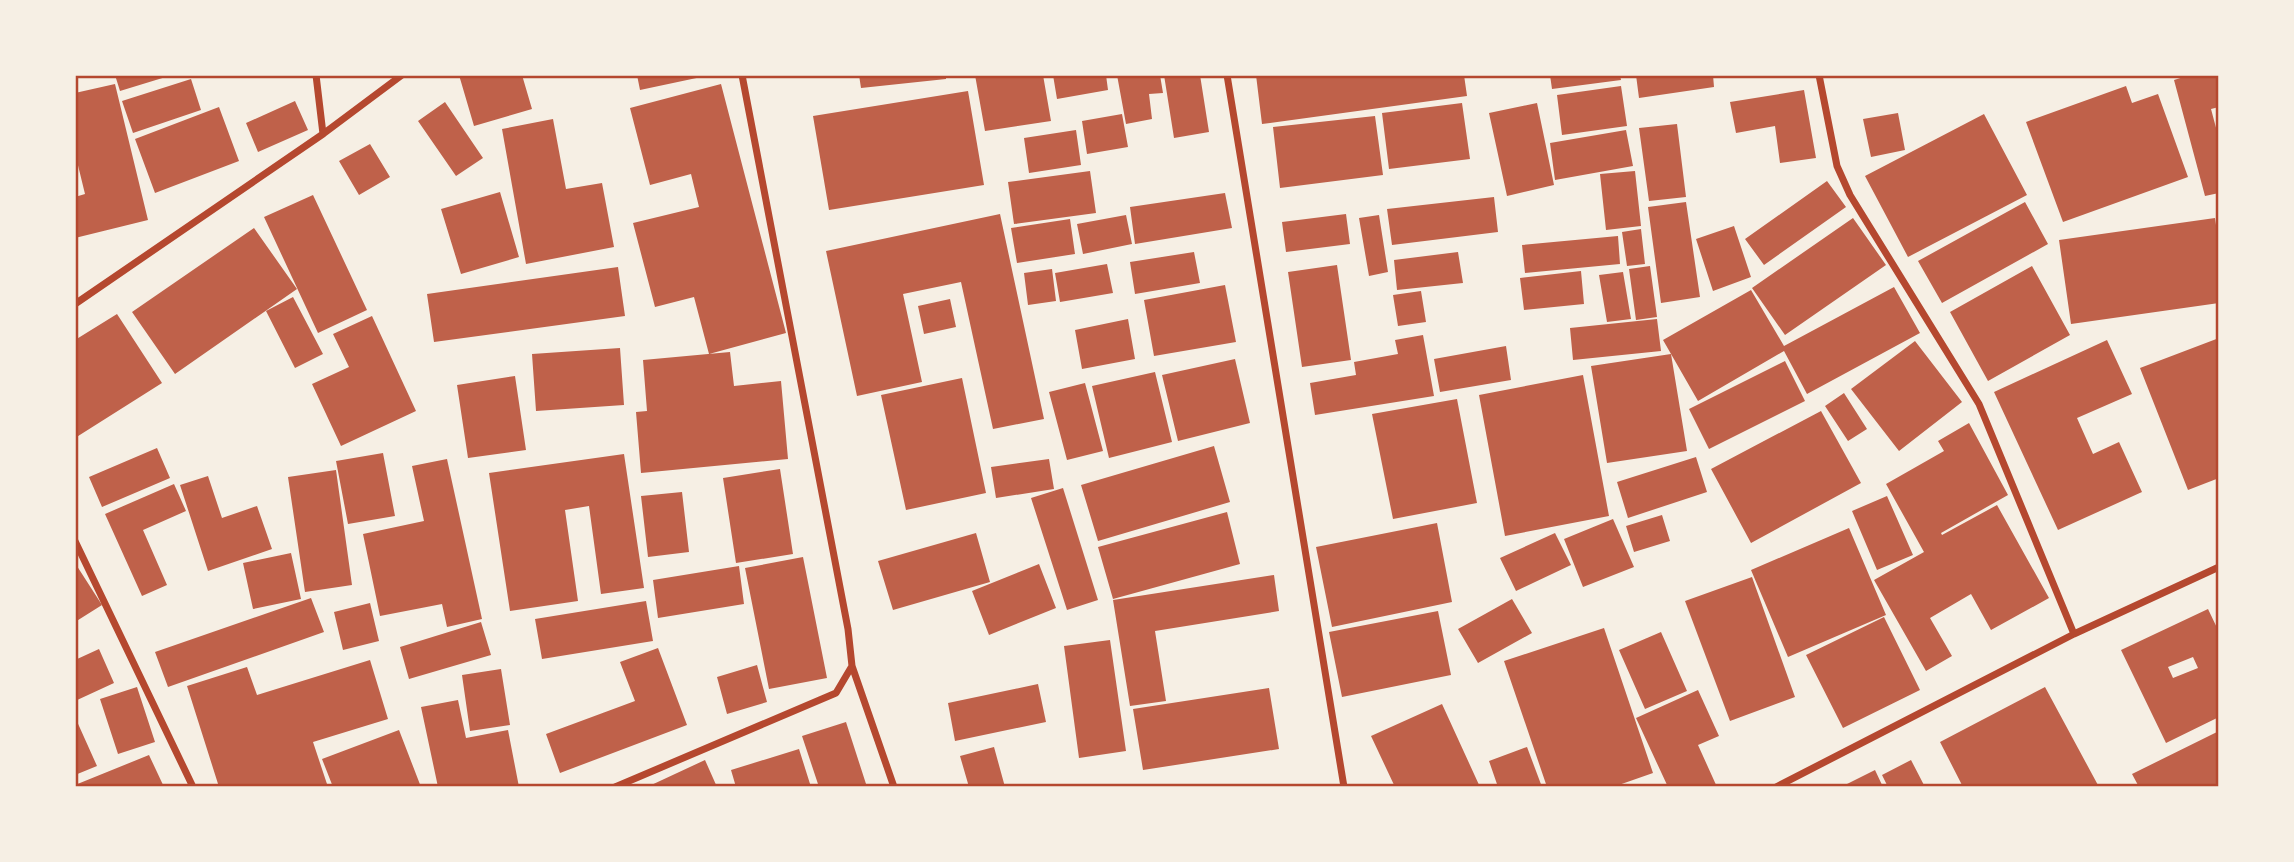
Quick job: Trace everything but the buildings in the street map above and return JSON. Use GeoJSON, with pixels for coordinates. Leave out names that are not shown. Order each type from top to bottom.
{"type":"FeatureCollection","features":[{"type":"Feature","properties":{"kind":"street"},"geometry":{"type":"LineString","coordinates":[[316,75],[323,134]]}},
{"type":"Feature","properties":{"kind":"street"},"geometry":{"type":"LineString","coordinates":[[75,304],[323,134],[402,75]]}},
{"type":"Feature","properties":{"kind":"street"},"geometry":{"type":"LineString","coordinates":[[741,75],[848,629],[852,666],[894,787]]}},
{"type":"Feature","properties":{"kind":"street"},"geometry":{"type":"LineString","coordinates":[[1227,75],[1344,787]]}},
{"type":"Feature","properties":{"kind":"street"},"geometry":{"type":"LineString","coordinates":[[1819,75],[1837,166],[1850,195],[1979,404],[2074,634]]}},
{"type":"Feature","properties":{"kind":"street"},"geometry":{"type":"LineString","coordinates":[[75,541],[193,787]]}},
{"type":"Feature","properties":{"kind":"street"},"geometry":{"type":"LineString","coordinates":[[1776,787],[2074,634],[2219,567]]}},
{"type":"Feature","properties":{"kind":"street"},"geometry":{"type":"LineString","coordinates":[[615,787],[836,693],[852,666]]}}]}
